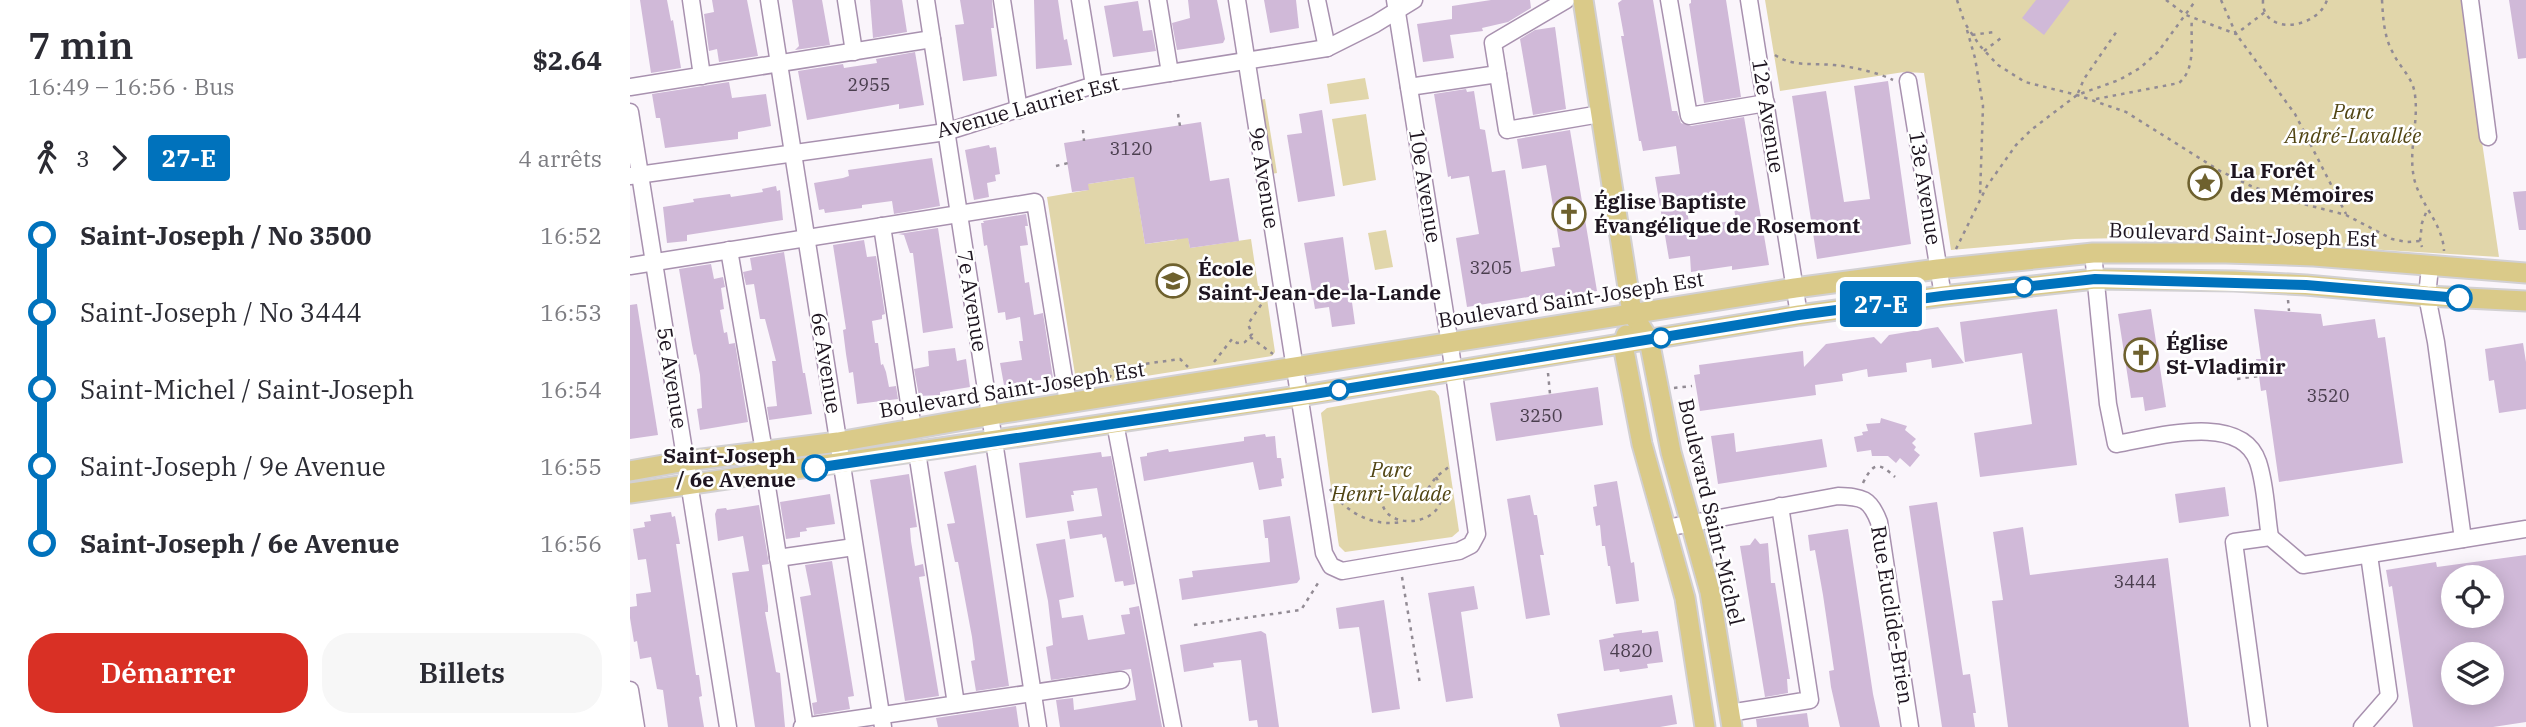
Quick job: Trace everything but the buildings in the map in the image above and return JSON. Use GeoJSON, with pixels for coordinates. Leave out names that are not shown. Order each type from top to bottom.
{"type":"FeatureCollection","features":[{"type":"Feature","properties":{"kind":"main road","name":"Boulevard Saint-Michel"},"geometry":{"type":"LineString","coordinates":[[1583,0],[1632,313],[1649,340],[1671,452],[1710,592],[1730,720]]}},
{"type":"Feature","properties":{"kind":"main road","name":"Boulevard Saint-Joseph Est"},"geometry":{"type":"LineString","coordinates":[[630,471],[686,461],[838,442],[1632,313],[1938,269],[2093,253],[2227,253],[2432,260],[2526,273]]}},
{"type":"Feature","properties":{"kind":"main road"},"geometry":{"type":"LineString","coordinates":[[630,493],[1299,396],[1799,315],[2095,279],[2306,285],[2427,296],[2526,301]]}},
{"type":"Feature","properties":{"kind":"main road","name":"Boulevard Saint-Michel"},"geometry":{"type":"LineString","coordinates":[[1632,313],[1623,345],[1642,444],[1685,598],[1705,727]]}},
{"type":"Feature","properties":{"kind":"street"},"geometry":{"type":"LineString","coordinates":[[691,0],[702,76]]}},
{"type":"Feature","properties":{"kind":"street","name":"6e Avenue"},"geometry":{"type":"LineString","coordinates":[[769,0],[882,721]]}},
{"type":"Feature","properties":{"kind":"street"},"geometry":{"type":"LineString","coordinates":[[846,0],[854,52]]}},
{"type":"Feature","properties":{"kind":"street","name":"7e Avenue"},"geometry":{"type":"LineString","coordinates":[[926,0],[1038,727]]}},
{"type":"Feature","properties":{"kind":"street"},"geometry":{"type":"LineString","coordinates":[[1002,0],[1019,110]]}},
{"type":"Feature","properties":{"kind":"street"},"geometry":{"type":"LineString","coordinates":[[1080,0],[1094,85]]}},
{"type":"Feature","properties":{"kind":"street"},"geometry":{"type":"LineString","coordinates":[[1158,0],[1170,74]]}},
{"type":"Feature","properties":{"kind":"street","name":"9e Avenue"},"geometry":{"type":"LineString","coordinates":[[1237,0],[1324,553],[1336,570],[1459,551],[1474,541],[1476,525],[1452,372]]}},
{"type":"Feature","properties":{"kind":"street"},"geometry":{"type":"LineString","coordinates":[[1317,0],[1327,48]]}},
{"type":"Feature","properties":{"kind":"street","name":"Avenue Laurier Est"},"geometry":{"type":"LineString","coordinates":[[635,176],[946,132],[1094,85],[1327,48],[1396,5],[1414,0]]}},
{"type":"Feature","properties":{"kind":"street"},"geometry":{"type":"LineString","coordinates":[[1566,0],[1493,43],[1507,130],[1600,114]]}},
{"type":"Feature","properties":{"kind":"street"},"geometry":{"type":"LineString","coordinates":[[1669,0],[1689,116],[1766,103]]}},
{"type":"Feature","properties":{"kind":"street","name":"12e Avenue"},"geometry":{"type":"LineString","coordinates":[[1749,0],[1799,315]]}},
{"type":"Feature","properties":{"kind":"street"},"geometry":{"type":"LineString","coordinates":[[2470,0],[2488,137]]}},
{"type":"Feature","properties":{"kind":"street","name":"10e Avenue"},"geometry":{"type":"LineString","coordinates":[[1396,5],[1452,372]]}},
{"type":"Feature","properties":{"kind":"street"},"geometry":{"type":"LineString","coordinates":[[630,87],[932,39]]}},
{"type":"Feature","properties":{"kind":"street"},"geometry":{"type":"LineString","coordinates":[[1409,87],[1498,74]]}},
{"type":"Feature","properties":{"kind":"street","name":"13e Avenue"},"geometry":{"type":"LineString","coordinates":[[1902,81],[1942,296]]}},
{"type":"Feature","properties":{"kind":"street","name":"5e Avenue"},"geometry":{"type":"LineString","coordinates":[[630,112],[635,176],[653,262],[691,484],[728,727]]}},
{"type":"Feature","properties":{"kind":"street"},"geometry":{"type":"LineString","coordinates":[[630,266],[1035,202],[1068,404]]}},
{"type":"Feature","properties":{"kind":"street"},"geometry":{"type":"LineString","coordinates":[[882,226],[914,429]]}},
{"type":"Feature","properties":{"kind":"street"},"geometry":{"type":"LineString","coordinates":[[729,250],[764,451]]}},
{"type":"Feature","properties":{"kind":"street"},"geometry":{"type":"LineString","coordinates":[[2093,253],[2108,404],[2116,444],[2207,430],[2228,433],[2246,444],[2258,460],[2270,537],[2303,565],[2526,530]]}},
{"type":"Feature","properties":{"kind":"street"},"geometry":{"type":"LineString","coordinates":[[2432,260],[2427,296],[2463,540]]}},
{"type":"Feature","properties":{"kind":"street"},"geometry":{"type":"LineString","coordinates":[[1115,423],[1173,727]]}},
{"type":"Feature","properties":{"kind":"street"},"geometry":{"type":"LineString","coordinates":[[917,452],[956,704]]}},
{"type":"Feature","properties":{"kind":"street"},"geometry":{"type":"LineString","coordinates":[[765,474],[804,727],[882,721],[956,704],[1121,680]]}},
{"type":"Feature","properties":{"kind":"street","name":"Rue Euclide-Brien"},"geometry":{"type":"LineString","coordinates":[[1666,528],[1838,496],[1860,497],[1875,511],[1879,522],[1910,727]]}},
{"type":"Feature","properties":{"kind":"street"},"geometry":{"type":"LineString","coordinates":[[1730,720],[1810,699],[1780,506]]}},
{"type":"Feature","properties":{"kind":"street"},"geometry":{"type":"LineString","coordinates":[[2259,727],[2234,542],[2270,537]]}},
{"type":"Feature","properties":{"kind":"street"},"geometry":{"type":"LineString","coordinates":[[778,558],[854,547]]}},
{"type":"Feature","properties":{"kind":"street"},"geometry":{"type":"LineString","coordinates":[[2362,727],[2389,696],[2369,555]]}},
{"type":"Feature","properties":{"kind":"street"},"geometry":{"type":"LineString","coordinates":[[630,691],[636,727]]}},
{"type":"Feature","properties":{"kind":"path"},"geometry":{"type":"LineString","coordinates":[[1957,0],[1975,58],[1983,106],[1979,200]]}},
{"type":"Feature","properties":{"kind":"path"},"geometry":{"type":"LineString","coordinates":[[2166,0],[2192,18],[2236,34]]}},
{"type":"Feature","properties":{"kind":"path"},"geometry":{"type":"LineString","coordinates":[[1954,252],[1961,243],[1995,171],[2016,145],[2077,95],[2119,80],[2140,68],[2158,52],[2196,0]]}},
{"type":"Feature","properties":{"kind":"path"},"geometry":{"type":"LineString","coordinates":[[2221,0],[2236,34],[2295,114],[2346,215]]}},
{"type":"Feature","properties":{"kind":"path"},"geometry":{"type":"LineString","coordinates":[[2263,0],[2265,12],[2279,23],[2301,24],[2319,14],[2327,0]]}},
{"type":"Feature","properties":{"kind":"path"},"geometry":{"type":"LineString","coordinates":[[2382,0],[2389,44],[2414,89],[2416,114],[2412,168],[2417,190],[2442,235],[2432,260]]}},
{"type":"Feature","properties":{"kind":"path"},"geometry":{"type":"LineString","coordinates":[[2236,34],[2265,12]]}},
{"type":"Feature","properties":{"kind":"path"},"geometry":{"type":"LineString","coordinates":[[2094,100],[2179,83],[2185,79],[2190,66],[2192,18]]}},
{"type":"Feature","properties":{"kind":"path"},"geometry":{"type":"LineString","coordinates":[[1966,25],[1984,51],[2007,72],[2025,82],[2094,100],[2136,117],[2204,162],[2243,183],[2292,201],[2346,215],[2383,236],[2407,242],[2420,241]]}},
{"type":"Feature","properties":{"kind":"path"},"geometry":{"type":"LineString","coordinates":[[1972,35],[1994,32]]}},
{"type":"Feature","properties":{"kind":"path"},"geometry":{"type":"LineString","coordinates":[[2077,95],[2084,79],[2117,32]]}},
{"type":"Feature","properties":{"kind":"path"},"geometry":{"type":"LineString","coordinates":[[1984,51],[2001,38]]}},
{"type":"Feature","properties":{"kind":"path"},"geometry":{"type":"LineString","coordinates":[[1770,52],[1786,61],[1870,71],[1902,81]]}},
{"type":"Feature","properties":{"kind":"path"},"geometry":{"type":"LineString","coordinates":[[1178,114],[1180,125]]}},
{"type":"Feature","properties":{"kind":"path"},"geometry":{"type":"LineString","coordinates":[[1083,130],[1084,141]]}},
{"type":"Feature","properties":{"kind":"path"},"geometry":{"type":"LineString","coordinates":[[1056,166],[1068,163]]}},
{"type":"Feature","properties":{"kind":"path"},"geometry":{"type":"LineString","coordinates":[[2427,211],[2422,223],[2420,241],[2432,260]]}},
{"type":"Feature","properties":{"kind":"path"},"geometry":{"type":"LineString","coordinates":[[1208,369],[1232,339],[1237,343],[1245,342],[1252,334],[1248,324],[1269,293]]}},
{"type":"Feature","properties":{"kind":"path"},"geometry":{"type":"LineString","coordinates":[[2287,297],[2289,311]]}},
{"type":"Feature","properties":{"kind":"path"},"geometry":{"type":"LineString","coordinates":[[1250,336],[1276,356]]}},
{"type":"Feature","properties":{"kind":"path"},"geometry":{"type":"LineString","coordinates":[[1102,386],[1116,368],[1180,359],[1194,372]]}},
{"type":"Feature","properties":{"kind":"path"},"geometry":{"type":"LineString","coordinates":[[1548,373],[1550,394]]}},
{"type":"Feature","properties":{"kind":"path"},"geometry":{"type":"LineString","coordinates":[[2237,379],[2259,376]]}},
{"type":"Feature","properties":{"kind":"path"},"geometry":{"type":"LineString","coordinates":[[1674,388],[1692,386]]}},
{"type":"Feature","properties":{"kind":"path"},"geometry":{"type":"LineString","coordinates":[[1402,522],[1387,510],[1382,500],[1383,490],[1391,495],[1427,490],[1436,477],[1452,465]]}},
{"type":"Feature","properties":{"kind":"path"},"geometry":{"type":"LineString","coordinates":[[1862,486],[1876,466],[1882,466],[1895,477]]}},
{"type":"Feature","properties":{"kind":"path"},"geometry":{"type":"LineString","coordinates":[[1328,486],[1337,500],[1357,515],[1388,523],[1421,521],[1435,510],[1441,492],[1436,477]]}},
{"type":"Feature","properties":{"kind":"path"},"geometry":{"type":"LineString","coordinates":[[1402,576],[1420,684]]}},
{"type":"Feature","properties":{"kind":"path"},"geometry":{"type":"LineString","coordinates":[[1194,625],[1301,610],[1320,579]]}},
{"type":"Feature","properties":{"kind":"green space","name":"Parc André-Lavallée"},"geometry":{"type":"Polygon","coordinates":[[[1765,0],[2461,0],[2499,257],[2172,237],[2075,239],[1951,250],[1924,73],[1904,72],[1780,91],[1765,0]]]}},
{"type":"Feature","properties":{"kind":"green space"},"geometry":{"type":"Polygon","coordinates":[[[1365,78],[1369,99],[1330,104],[1327,84],[1365,78]]]}},
{"type":"Feature","properties":{"kind":"green space"},"geometry":{"type":"Polygon","coordinates":[[[1265,99],[1277,173],[1265,175],[1254,101],[1265,99]]]}},
{"type":"Feature","properties":{"kind":"green space"},"geometry":{"type":"Polygon","coordinates":[[[1366,114],[1376,180],[1343,186],[1332,119],[1366,114]]]}},
{"type":"Feature","properties":{"kind":"green space"},"geometry":{"type":"Polygon","coordinates":[[[1154,174],[1137,194],[1145,244],[1176,240],[1187,230],[1190,248],[1251,239],[1258,286],[1265,285],[1275,352],[1272,356],[1077,387],[1047,197],[1088,190],[1088,184],[1154,174]]]}},
{"type":"Feature","properties":{"kind":"green space"},"geometry":{"type":"Polygon","coordinates":[[[1386,230],[1393,267],[1375,270],[1368,233],[1386,230]]]}},
{"type":"Feature","properties":{"kind":"green space","name":"Parc Henri-Valade"},"geometry":{"type":"Polygon","coordinates":[[[1430,390],[1439,396],[1459,531],[1452,537],[1345,552],[1339,546],[1321,413],[1327,408],[1430,390]]]}},
{"type":"Feature","properties":{"kind":"bus line","name":"27-E"},"geometry":{"type":"LineString","coordinates":[[815,468],[1314,394],[1799,315],[2095,279],[2234,281],[2459,298]]}},
{"type":"Feature","properties":{"kind":"place","name":"La Forêt des Mémoires"},"geometry":{"type":"Point","coordinates":[2205,183]}},
{"type":"Feature","properties":{"kind":"place","name":"Église Baptiste Évangélique de Rosemont"},"geometry":{"type":"Point","coordinates":[1569,214]}},
{"type":"Feature","properties":{"kind":"place","name":"École Saint-Jean-de-la-Lande"},"geometry":{"type":"Point","coordinates":[1173,281]}},
{"type":"Feature","properties":{"kind":"place","name":"Église St-Vladimir"},"geometry":{"type":"Point","coordinates":[2141,355]}},
{"type":"Feature","properties":{"kind":"place","name":"Saint-Joseph / 6e Avenue"},"geometry":{"type":"Point","coordinates":[815,468]}}]}
